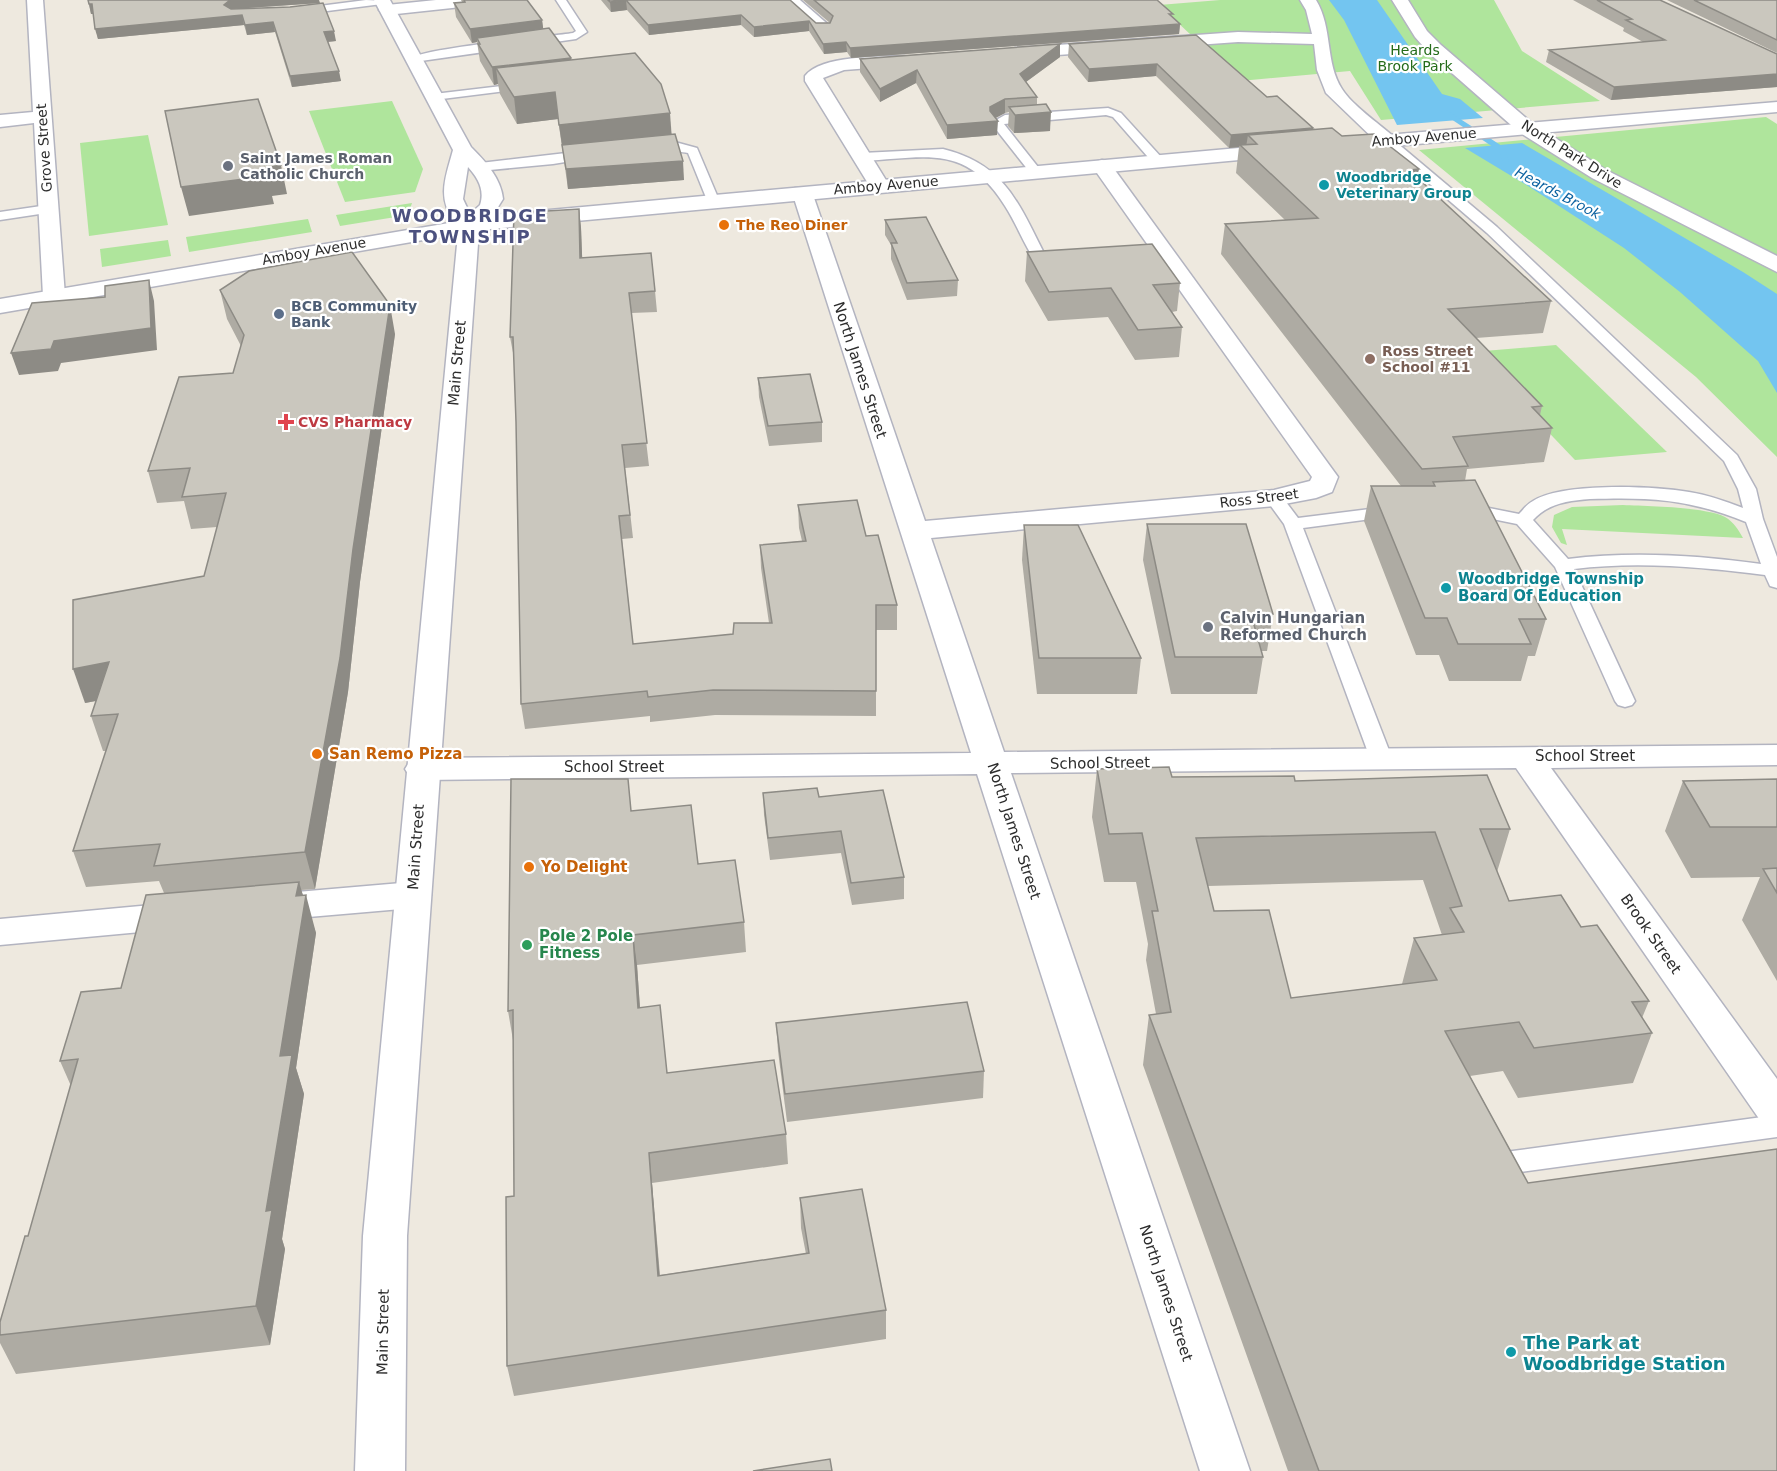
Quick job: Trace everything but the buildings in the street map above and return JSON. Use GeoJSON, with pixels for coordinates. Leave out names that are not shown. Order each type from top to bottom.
{"type":"FeatureCollection","features":[{"type":"Feature","properties":{"kind":"street","name":"Grove Street"},"geometry":{"type":"LineString","coordinates":[[34,0],[54,296]]}},
{"type":"Feature","properties":{"kind":"street"},"geometry":{"type":"LineString","coordinates":[[463,150],[452,194],[452,204],[458,215],[469,225],[491,205],[493,194],[480,167],[463,150],[384,4],[480,0]]}},
{"type":"Feature","properties":{"kind":"street"},"geometry":{"type":"LineString","coordinates":[[790,0],[824,28]]}},
{"type":"Feature","properties":{"kind":"street"},"geometry":{"type":"LineString","coordinates":[[1308,0],[1317,16],[1330,86],[1386,140]]}},
{"type":"Feature","properties":{"kind":"street","name":"North Park Drive"},"geometry":{"type":"LineString","coordinates":[[1400,0],[1416,28],[1435,49],[1526,128],[1599,174],[1777,265]]}},
{"type":"Feature","properties":{"kind":"street"},"geometry":{"type":"LineString","coordinates":[[1002,54],[1213,39],[1267,37],[1320,39]]}},
{"type":"Feature","properties":{"kind":"street"},"geometry":{"type":"LineString","coordinates":[[879,185],[814,81],[814,76],[819,72],[846,66],[918,60]]}},
{"type":"Feature","properties":{"kind":"street","name":"Amboy Avenue"},"geometry":{"type":"LineString","coordinates":[[0,306],[469,225],[879,185],[1777,107]]}},
{"type":"Feature","properties":{"kind":"street"},"geometry":{"type":"LineString","coordinates":[[0,121],[42,116]]}},
{"type":"Feature","properties":{"kind":"street","name":"Ross Street"},"geometry":{"type":"LineString","coordinates":[[913,531],[1274,498],[1306,492],[1322,486],[1326,477],[1154,254],[1102,166]]}},
{"type":"Feature","properties":{"kind":"street","name":"North James Street"},"geometry":{"type":"LineString","coordinates":[[802,192],[1225,1471]]}},
{"type":"Feature","properties":{"kind":"street","name":"Main Street"},"geometry":{"type":"LineString","coordinates":[[380,1471],[385,1236],[469,225]]}},
{"type":"Feature","properties":{"kind":"street","name":"School Street"},"geometry":{"type":"LineString","coordinates":[[422,769],[1777,755]]}},
{"type":"Feature","properties":{"kind":"street","name":"Brook Street"},"geometry":{"type":"LineString","coordinates":[[1526,756],[1777,1111]]}},
{"type":"Feature","properties":{"kind":"street"},"geometry":{"type":"LineString","coordinates":[[0,932],[413,895]]}},
{"type":"Feature","properties":{"kind":"lane"},"geometry":{"type":"LineString","coordinates":[[414,59],[576,36],[582,32],[561,0]]}},
{"type":"Feature","properties":{"kind":"lane"},"geometry":{"type":"LineString","coordinates":[[282,12],[384,4]]}},
{"type":"Feature","properties":{"kind":"lane"},"geometry":{"type":"LineString","coordinates":[[434,97],[537,85]]}},
{"type":"Feature","properties":{"kind":"lane"},"geometry":{"type":"LineString","coordinates":[[1036,172],[997,123],[1005,119],[1108,111],[1117,115],[1158,161]]}},
{"type":"Feature","properties":{"kind":"lane"},"geometry":{"type":"LineString","coordinates":[[1386,140],[1475,215],[1731,459],[1748,489],[1754,519],[1775,576]]}},
{"type":"Feature","properties":{"kind":"lane"},"geometry":{"type":"LineString","coordinates":[[640,149],[675,146],[690,149],[713,200]]}},
{"type":"Feature","properties":{"kind":"lane"},"geometry":{"type":"LineString","coordinates":[[480,167],[606,153]]}},
{"type":"Feature","properties":{"kind":"lane"},"geometry":{"type":"LineString","coordinates":[[861,157],[943,153],[956,154],[978,164],[1008,197],[1040,256],[1047,259],[1080,260]]}},
{"type":"Feature","properties":{"kind":"lane"},"geometry":{"type":"LineString","coordinates":[[0,216],[48,209]]}},
{"type":"Feature","properties":{"kind":"lane"},"geometry":{"type":"LineString","coordinates":[[1523,520],[1540,504],[1569,496],[1610,493],[1686,497],[1723,506],[1754,519]]}},
{"type":"Feature","properties":{"kind":"lane"},"geometry":{"type":"LineString","coordinates":[[1274,498],[1293,524],[1381,758]]}},
{"type":"Feature","properties":{"kind":"lane"},"geometry":{"type":"LineString","coordinates":[[1445,509],[1468,508],[1523,520],[1563,565],[1625,701]]}},
{"type":"Feature","properties":{"kind":"lane"},"geometry":{"type":"LineString","coordinates":[[1293,524],[1365,513],[1411,511]]}},
{"type":"Feature","properties":{"kind":"lane"},"geometry":{"type":"LineString","coordinates":[[1563,565],[1597,559],[1709,562],[1775,576]]}},
{"type":"Feature","properties":{"kind":"lane"},"geometry":{"type":"LineString","coordinates":[[1505,1163],[1777,1126]]}},
{"type":"Feature","properties":{"kind":"green space","name":"Heards Brook Park"},"geometry":{"type":"Polygon","coordinates":[[[1220,0],[1494,0],[1522,51],[1600,101],[1381,120],[1350,71],[1240,81],[1159,5],[1220,0]]]}},
{"type":"Feature","properties":{"kind":"green space"},"geometry":{"type":"Polygon","coordinates":[[[392,101],[423,169],[415,192],[345,202],[309,111],[392,101]]]}},
{"type":"Feature","properties":{"kind":"green space"},"geometry":{"type":"Polygon","coordinates":[[[1766,117],[1777,124],[1777,457],[1696,377],[1419,150],[1766,117]]]}},
{"type":"Feature","properties":{"kind":"green space"},"geometry":{"type":"Polygon","coordinates":[[[148,135],[168,225],[89,236],[80,143],[148,135]]]}},
{"type":"Feature","properties":{"kind":"green space"},"geometry":{"type":"Polygon","coordinates":[[[412,203],[408,215],[340,226],[336,215],[412,203]]]}},
{"type":"Feature","properties":{"kind":"green space"},"geometry":{"type":"Polygon","coordinates":[[[308,219],[312,232],[189,252],[186,237],[308,219]]]}},
{"type":"Feature","properties":{"kind":"green space"},"geometry":{"type":"Polygon","coordinates":[[[168,240],[171,256],[102,267],[100,249],[168,240]]]}},
{"type":"Feature","properties":{"kind":"green space"},"geometry":{"type":"Polygon","coordinates":[[[1556,345],[1667,452],[1575,460],[1472,352],[1556,345]]]}},
{"type":"Feature","properties":{"kind":"green space"},"geometry":{"type":"Polygon","coordinates":[[[1623,505],[1676,508],[1716,514],[1731,521],[1743,538],[1562,529],[1567,545],[1561,543],[1552,527],[1554,515],[1572,507],[1623,505]]]}},
{"type":"Feature","properties":{"kind":"water"},"geometry":{"type":"Polygon","coordinates":[[[1329,0],[1377,0],[1442,94],[1460,99],[1483,118],[1397,125],[1344,20],[1329,0]]]}},
{"type":"Feature","properties":{"kind":"water"},"geometry":{"type":"Polygon","coordinates":[[[1522,143],[1777,294],[1777,393],[1758,361],[1680,292],[1624,248],[1465,148],[1522,143]]]}},
{"type":"Feature","properties":{"kind":"waterway","name":"Heards Brook"},"geometry":{"type":"LineString","coordinates":[[1445,111],[1502,150],[1506,160]]}},
{"type":"Feature","properties":{"kind":"place","name":"Saint James Roman Catholic Church"},"geometry":{"type":"Point","coordinates":[228,166]}},
{"type":"Feature","properties":{"kind":"place","name":"Woodbridge Veterinary Group"},"geometry":{"type":"Point","coordinates":[1324,185]}},
{"type":"Feature","properties":{"kind":"place","name":"The Reo Diner"},"geometry":{"type":"Point","coordinates":[724,225]}},
{"type":"Feature","properties":{"kind":"place","name":"BCB Community Bank"},"geometry":{"type":"Point","coordinates":[279,314]}},
{"type":"Feature","properties":{"kind":"place","name":"Ross Street School #11"},"geometry":{"type":"Point","coordinates":[1370,359]}},
{"type":"Feature","properties":{"kind":"place","name":"CVS Pharmacy"},"geometry":{"type":"Point","coordinates":[286,422]}},
{"type":"Feature","properties":{"kind":"place","name":"Woodbridge Township Board Of Education"},"geometry":{"type":"Point","coordinates":[1446,588]}},
{"type":"Feature","properties":{"kind":"place","name":"Calvin Hungarian Reformed Church"},"geometry":{"type":"Point","coordinates":[1208,627]}},
{"type":"Feature","properties":{"kind":"place","name":"San Remo Pizza"},"geometry":{"type":"Point","coordinates":[317,754]}},
{"type":"Feature","properties":{"kind":"place","name":"Yo Delight"},"geometry":{"type":"Point","coordinates":[529,867]}},
{"type":"Feature","properties":{"kind":"place","name":"Pole 2 Pole Fitness"},"geometry":{"type":"Point","coordinates":[527,945]}},
{"type":"Feature","properties":{"kind":"place","name":"The Park at Woodbridge Station"},"geometry":{"type":"Point","coordinates":[1511,1352]}},
{"type":"Feature","properties":{"kind":"district","name":"WOODBRIDGE TOWNSHIP"},"geometry":{"type":"Point","coordinates":[470,225]}}]}
